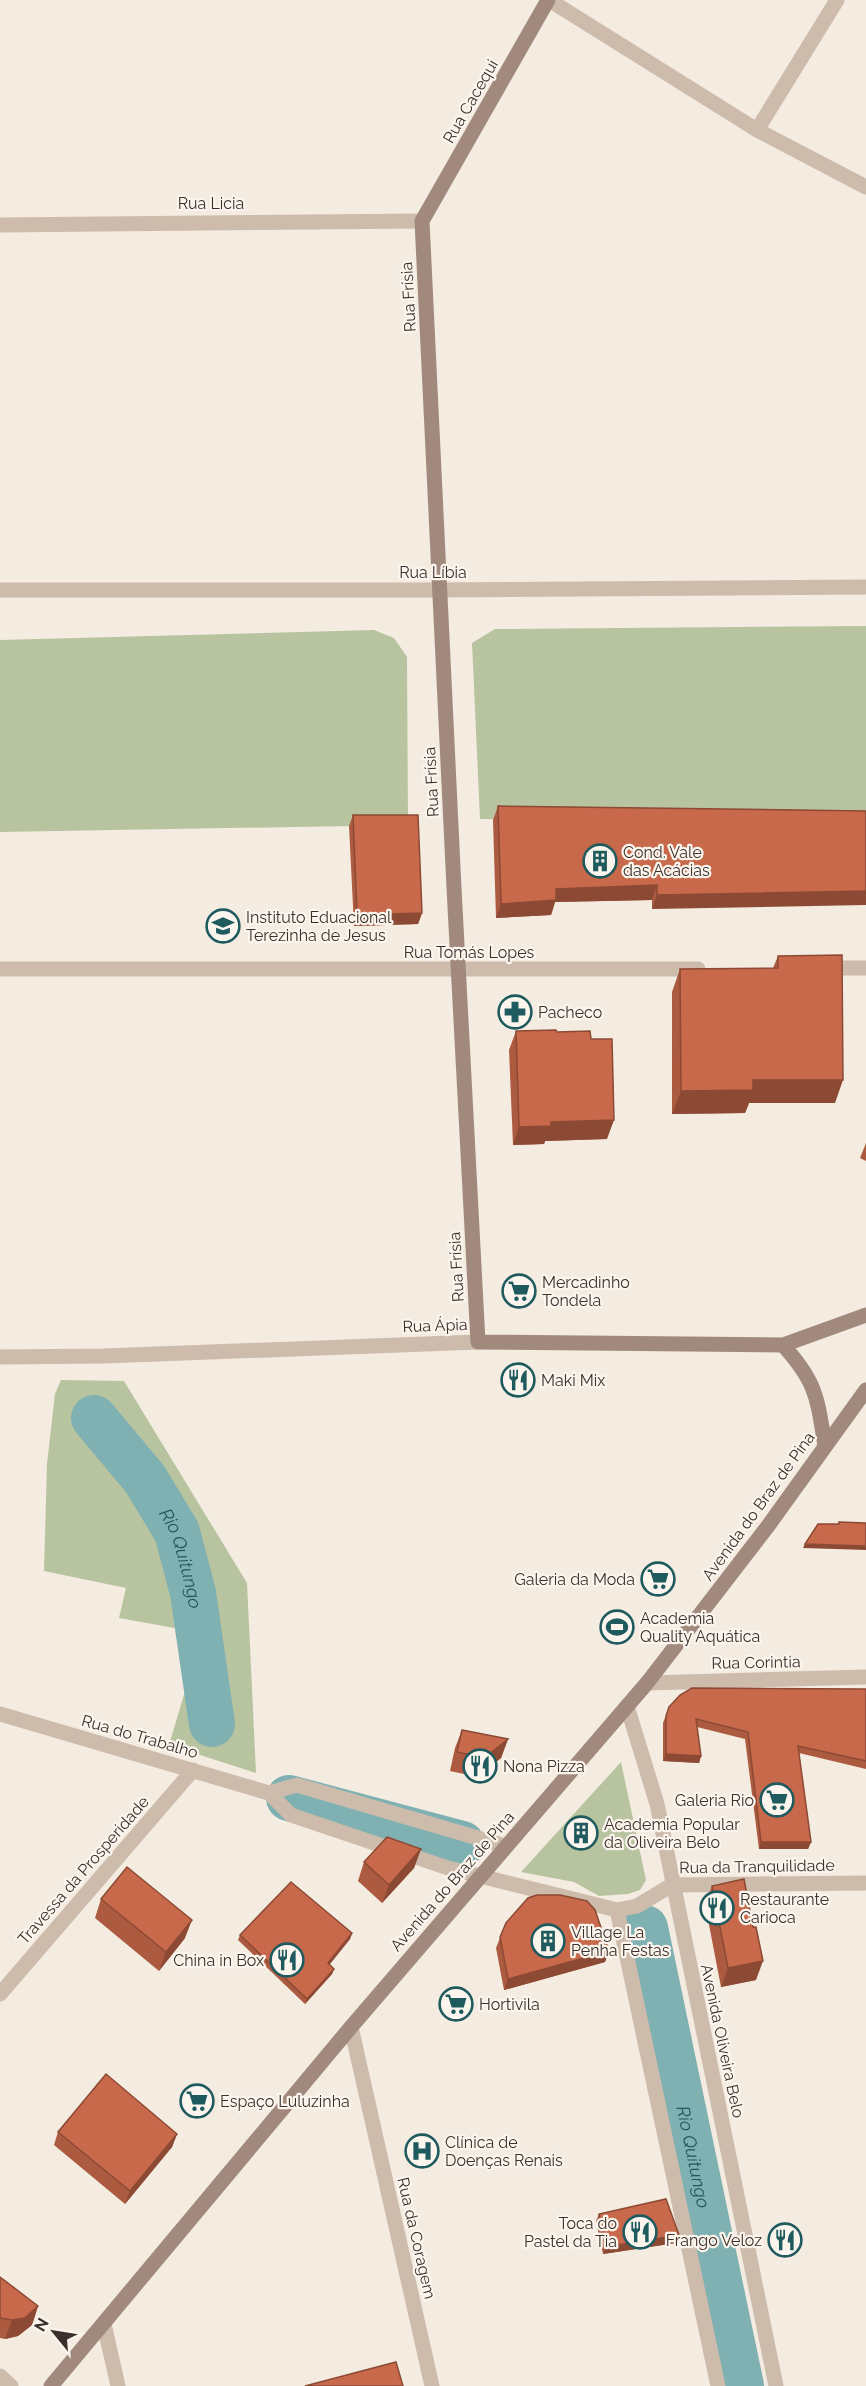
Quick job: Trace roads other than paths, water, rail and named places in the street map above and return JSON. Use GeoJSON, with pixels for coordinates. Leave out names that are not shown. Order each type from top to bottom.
{"type":"FeatureCollection","features":[{"type":"Feature","properties":{"kind":"main road","name":"Rua Cacequi"},"geometry":{"type":"LineString","coordinates":[[422,220],[548,0]]}},
{"type":"Feature","properties":{"kind":"main road","name":"Rua Frísia"},"geometry":{"type":"LineString","coordinates":[[422,220],[478,1342]]}},
{"type":"Feature","properties":{"kind":"main road","name":"Rua Ápia"},"geometry":{"type":"LineString","coordinates":[[478,1342],[783,1345],[866,1315]]}},
{"type":"Feature","properties":{"kind":"main road"},"geometry":{"type":"LineString","coordinates":[[783,1345],[801,1365],[813,1384],[825,1446]]}},
{"type":"Feature","properties":{"kind":"main road","name":"Avenida do Braz de Pina"},"geometry":{"type":"LineString","coordinates":[[51,2386],[479,1876],[647,1683],[768,1526],[866,1390]]}},
{"type":"Feature","properties":{"kind":"street"},"geometry":{"type":"LineString","coordinates":[[548,0],[757,130],[866,187]]}},
{"type":"Feature","properties":{"kind":"street"},"geometry":{"type":"LineString","coordinates":[[757,130],[837,0]]}},
{"type":"Feature","properties":{"kind":"street","name":"Rua Licia"},"geometry":{"type":"LineString","coordinates":[[0,225],[422,220]]}},
{"type":"Feature","properties":{"kind":"street","name":"Rua Líbia"},"geometry":{"type":"LineString","coordinates":[[0,590],[866,587]]}},
{"type":"Feature","properties":{"kind":"street"},"geometry":{"type":"LineString","coordinates":[[806,969],[866,968]]}},
{"type":"Feature","properties":{"kind":"street","name":"Rua Tomás Lopes"},"geometry":{"type":"LineString","coordinates":[[0,969],[459,971],[710,969]]}},
{"type":"Feature","properties":{"kind":"street","name":"Rua Ápia"},"geometry":{"type":"LineString","coordinates":[[0,1357],[104,1356],[478,1342]]}},
{"type":"Feature","properties":{"kind":"street","name":"Rua Corintia"},"geometry":{"type":"LineString","coordinates":[[647,1683],[866,1677]]}},
{"type":"Feature","properties":{"kind":"street","name":"Avenida Oliveira Belo"},"geometry":{"type":"LineString","coordinates":[[627,1706],[657,1804],[776,2386]]}},
{"type":"Feature","properties":{"kind":"street","name":"Rua do Trabalho"},"geometry":{"type":"LineString","coordinates":[[0,1714],[269,1793],[291,1815],[448,1868],[479,1876]]}},
{"type":"Feature","properties":{"kind":"street","name":"Travessa da Prosperidade"},"geometry":{"type":"LineString","coordinates":[[0,1994],[193,1770]]}},
{"type":"Feature","properties":{"kind":"street"},"geometry":{"type":"LineString","coordinates":[[269,1793],[297,1785],[505,1846]]}},
{"type":"Feature","properties":{"kind":"street"},"geometry":{"type":"LineString","coordinates":[[479,1876],[617,1910],[718,2386]]}},
{"type":"Feature","properties":{"kind":"street","name":"Rua da Tranquilidade"},"geometry":{"type":"LineString","coordinates":[[617,1910],[637,1906],[672,1885],[866,1883]]}},
{"type":"Feature","properties":{"kind":"street","name":"Rua da Coragem"},"geometry":{"type":"LineString","coordinates":[[351,2027],[432,2386]]}},
{"type":"Feature","properties":{"kind":"street"},"geometry":{"type":"LineString","coordinates":[[104,2324],[118,2386]]}},
{"type":"Feature","properties":{"kind":"street"},"geometry":{"type":"LineString","coordinates":[[0,2376],[11,2386]]}},
{"type":"Feature","properties":{"kind":"waterway","name":"Rio Quitungo"},"geometry":{"type":"LineString","coordinates":[[94,1418],[145,1479],[177,1532],[193,1593],[212,1724]]}},
{"type":"Feature","properties":{"kind":"waterway","name":"Rio Quitungo"},"geometry":{"type":"LineString","coordinates":[[289,1798],[462,1844]]}},
{"type":"Feature","properties":{"kind":"waterway","name":"Rio Quitungo"},"geometry":{"type":"LineString","coordinates":[[645,1928],[741,2386]]}},
{"type":"Feature","properties":{"kind":"place","name":"Cond. Vale das Acácias"},"geometry":{"type":"Point","coordinates":[600,861]}},
{"type":"Feature","properties":{"kind":"place","name":"Instituto Eduacional Terezinha de Jesus"},"geometry":{"type":"Point","coordinates":[223,926]}},
{"type":"Feature","properties":{"kind":"place","name":"Pacheco"},"geometry":{"type":"Point","coordinates":[515,1012]}},
{"type":"Feature","properties":{"kind":"place","name":"Mercadinho Tondela"},"geometry":{"type":"Point","coordinates":[519,1291]}},
{"type":"Feature","properties":{"kind":"place","name":"Maki Mix"},"geometry":{"type":"Point","coordinates":[518,1380]}},
{"type":"Feature","properties":{"kind":"place","name":"Galeria da Moda"},"geometry":{"type":"Point","coordinates":[658,1579]}},
{"type":"Feature","properties":{"kind":"place","name":"Academia Quality Aquática"},"geometry":{"type":"Point","coordinates":[617,1627]}},
{"type":"Feature","properties":{"kind":"place","name":"Nona Pizza"},"geometry":{"type":"Point","coordinates":[480,1766]}},
{"type":"Feature","properties":{"kind":"place","name":"Galeria Rio"},"geometry":{"type":"Point","coordinates":[777,1800]}},
{"type":"Feature","properties":{"kind":"place","name":"Academia Popular da Oliveira Belo"},"geometry":{"type":"Point","coordinates":[581,1833]}},
{"type":"Feature","properties":{"kind":"place","name":"Restaurante Carioca"},"geometry":{"type":"Point","coordinates":[717,1908]}},
{"type":"Feature","properties":{"kind":"place","name":"Village La Penha Festas"},"geometry":{"type":"Point","coordinates":[548,1941]}},
{"type":"Feature","properties":{"kind":"place","name":"China in Box"},"geometry":{"type":"Point","coordinates":[287,1960]}},
{"type":"Feature","properties":{"kind":"place","name":"Hortivila"},"geometry":{"type":"Point","coordinates":[456,2004]}},
{"type":"Feature","properties":{"kind":"place","name":"Espaço Luluzinha"},"geometry":{"type":"Point","coordinates":[197,2101]}},
{"type":"Feature","properties":{"kind":"place","name":"Clínica de Doenças Renais"},"geometry":{"type":"Point","coordinates":[422,2151]}},
{"type":"Feature","properties":{"kind":"place","name":"Toca do Pastel da Tia"},"geometry":{"type":"Point","coordinates":[640,2232]}},
{"type":"Feature","properties":{"kind":"place","name":"Frango Veloz"},"geometry":{"type":"Point","coordinates":[785,2240]}}]}
